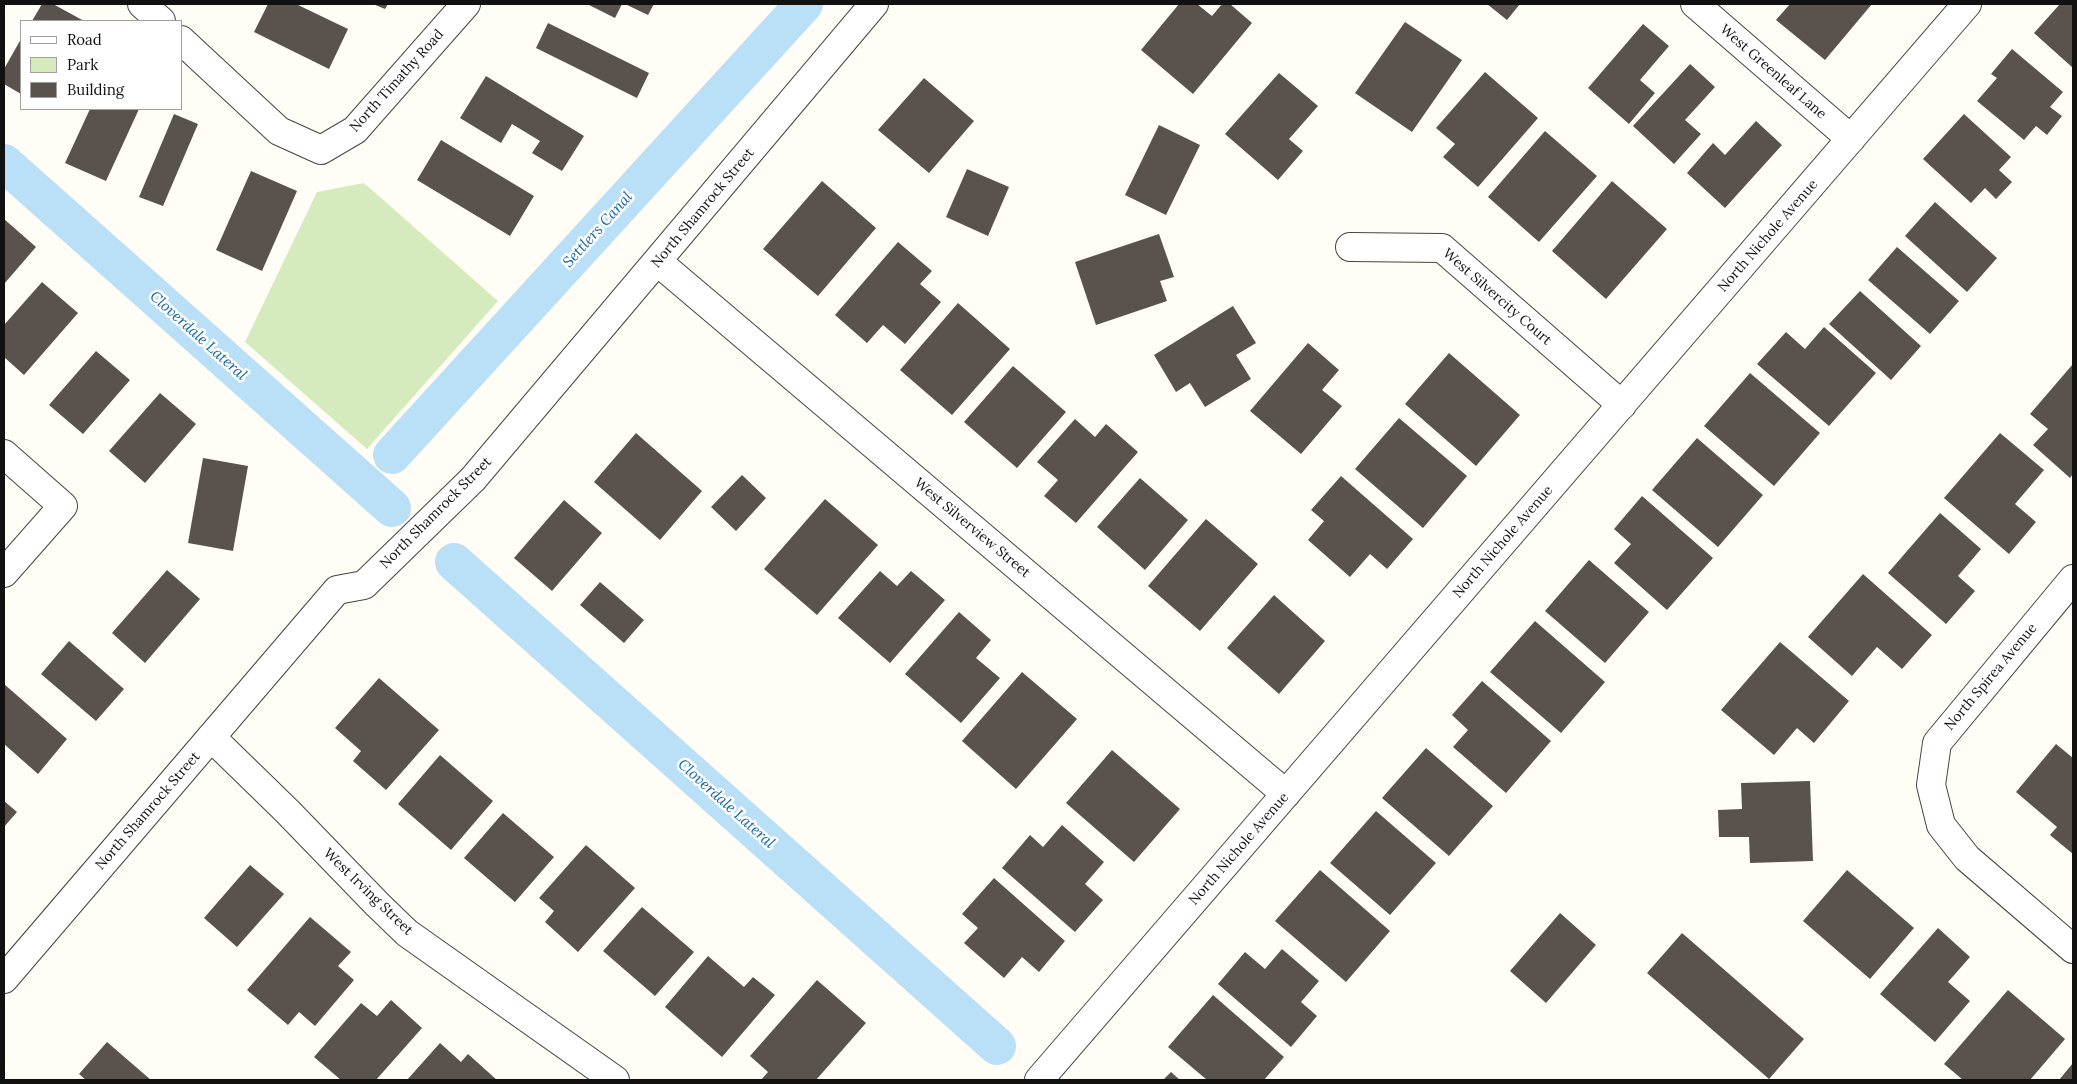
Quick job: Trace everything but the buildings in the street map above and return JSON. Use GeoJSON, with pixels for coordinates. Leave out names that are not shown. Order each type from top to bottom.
{"type":"FeatureCollection","features":[{"type":"Feature","properties":{"kind":"street"},"geometry":{"type":"LineString","coordinates":[[142,4],[160,20]]}},
{"type":"Feature","properties":{"kind":"street","name":"North Timathy Road"},"geometry":{"type":"LineString","coordinates":[[182,41],[279,131],[320,150],[355,130],[466,4]]}},
{"type":"Feature","properties":{"kind":"street","name":"North Shamrock Street"},"geometry":{"type":"LineString","coordinates":[[4,979],[337,590],[364,585],[473,479],[874,4]]}},
{"type":"Feature","properties":{"kind":"street","name":"West Greenleaf Lane"},"geometry":{"type":"LineString","coordinates":[[1696,4],[1851,140]]}},
{"type":"Feature","properties":{"kind":"street","name":"North Nichole Avenue"},"geometry":{"type":"LineString","coordinates":[[1038,1080],[1967,4]]}},
{"type":"Feature","properties":{"kind":"street","name":"West Silvercity Court"},"geometry":{"type":"LineString","coordinates":[[1350,247],[1442,248],[1622,405]]}},
{"type":"Feature","properties":{"kind":"street","name":"West Silverview Street"},"geometry":{"type":"LineString","coordinates":[[658,262],[1286,794]]}},
{"type":"Feature","properties":{"kind":"street"},"geometry":{"type":"LineString","coordinates":[[4,454],[63,506],[4,573]]}},
{"type":"Feature","properties":{"kind":"street","name":"North Spirea Avenue"},"geometry":{"type":"LineString","coordinates":[[2073,579],[1936,743],[1931,785],[1941,825],[1967,858],[2073,949]]}},
{"type":"Feature","properties":{"kind":"street","name":"West Irving Street"},"geometry":{"type":"LineString","coordinates":[[211,737],[288,811],[407,933],[615,1080]]}},
{"type":"Feature","properties":{"kind":"green space"},"geometry":{"type":"Polygon","coordinates":[[[364,183],[498,301],[367,449],[245,342],[317,192],[364,183]]]}},
{"type":"Feature","properties":{"kind":"waterway","name":"Settlers Canal"},"geometry":{"type":"LineString","coordinates":[[392,455],[804,4]]}},
{"type":"Feature","properties":{"kind":"waterway","name":"Cloverdale Lateral"},"geometry":{"type":"LineString","coordinates":[[4,163],[392,508]]}},
{"type":"Feature","properties":{"kind":"waterway","name":"Cloverdale Lateral"},"geometry":{"type":"LineString","coordinates":[[454,562],[997,1046]]}}]}
